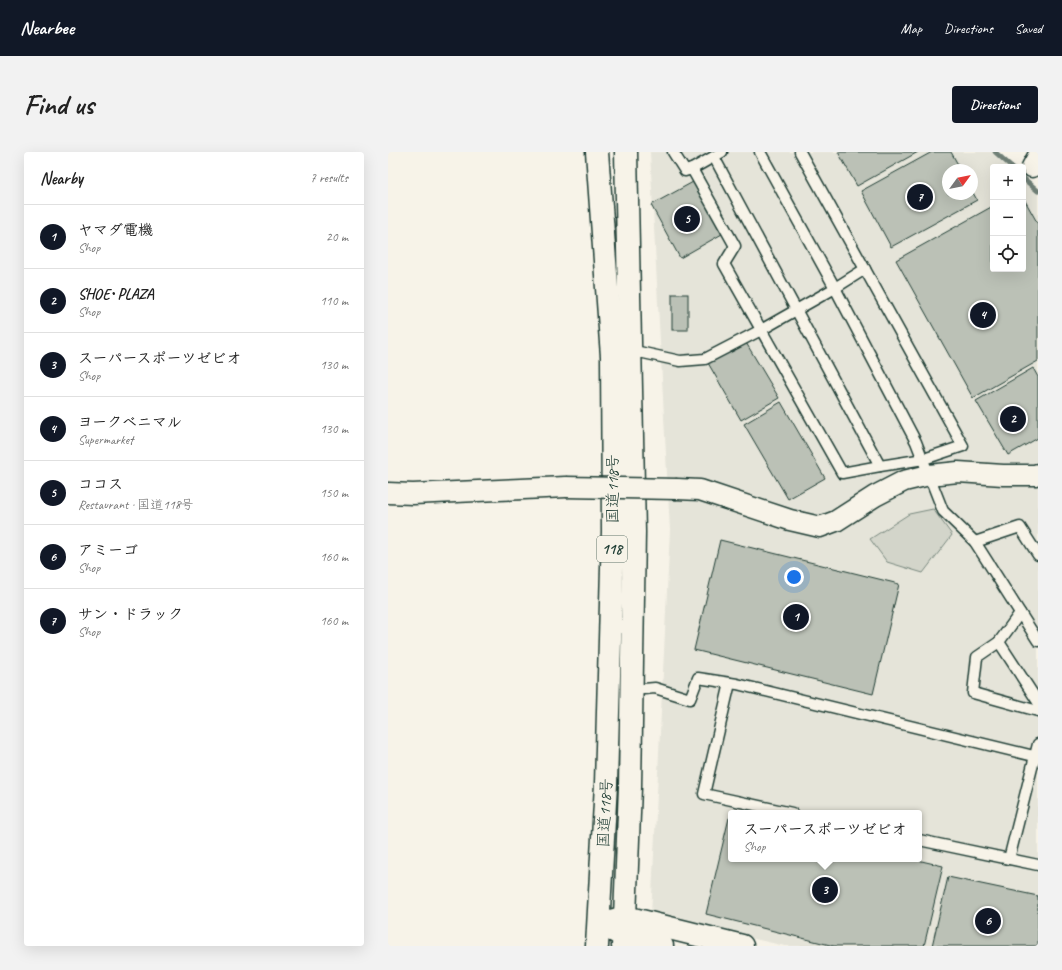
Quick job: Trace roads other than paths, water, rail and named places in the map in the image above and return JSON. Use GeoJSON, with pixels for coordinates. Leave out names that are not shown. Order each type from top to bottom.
{"type":"FeatureCollection","features":[{"type":"Feature","properties":{"kind":"main road","name":"国道118号"},"geometry":{"type":"LineString","coordinates":[[597,152],[612,356],[613,523],[606,784],[598,946]]}},
{"type":"Feature","properties":{"kind":"main road","name":"国道118号"},"geometry":{"type":"LineString","coordinates":[[624,933],[630,787],[634,532],[626,152]]}},
{"type":"Feature","properties":{"kind":"main road"},"geometry":{"type":"LineString","coordinates":[[599,924],[662,946]]}},
{"type":"Feature","properties":{"kind":"main road"},"geometry":{"type":"LineString","coordinates":[[624,933],[742,946]]}},
{"type":"Feature","properties":{"kind":"street"},"geometry":{"type":"LineString","coordinates":[[388,493],[413,494],[566,487],[700,490],[790,520],[820,527],[836,521],[875,496],[904,481],[926,467],[958,472],[1003,475],[1038,474]]}},
{"type":"Feature","properties":{"kind":"lane"},"geometry":{"type":"LineString","coordinates":[[673,152],[685,172],[692,170],[718,154],[796,310],[880,466]]}},
{"type":"Feature","properties":{"kind":"lane"},"geometry":{"type":"LineString","coordinates":[[760,152],[916,442],[943,511],[975,542],[1038,641]]}},
{"type":"Feature","properties":{"kind":"lane"},"geometry":{"type":"LineString","coordinates":[[692,170],[735,246],[724,264],[842,473],[880,466],[926,467],[963,446],[800,152]]}},
{"type":"Feature","properties":{"kind":"lane"},"geometry":{"type":"LineString","coordinates":[[630,350],[680,361],[705,359],[761,330],[865,269]]}},
{"type":"Feature","properties":{"kind":"lane"},"geometry":{"type":"LineString","coordinates":[[975,542],[1020,527],[1038,555]]}},
{"type":"Feature","properties":{"kind":"lane"},"geometry":{"type":"LineString","coordinates":[[1020,613],[999,642],[977,657],[973,693],[1038,711]]}},
{"type":"Feature","properties":{"kind":"lane"},"geometry":{"type":"LineString","coordinates":[[999,642],[1038,702]]}},
{"type":"Feature","properties":{"kind":"lane"},"geometry":{"type":"LineString","coordinates":[[632,690],[655,688],[690,699],[698,678],[730,683],[1037,757]]}},
{"type":"Feature","properties":{"kind":"lane"},"geometry":{"type":"LineString","coordinates":[[730,683],[704,794],[778,810]]}},
{"type":"Feature","properties":{"kind":"lane"},"geometry":{"type":"LineString","coordinates":[[1009,859],[1037,757],[1038,744]]}},
{"type":"Feature","properties":{"kind":"lane"},"geometry":{"type":"LineString","coordinates":[[922,841],[1038,865]]}},
{"type":"Feature","properties":{"kind":"waterway"},"geometry":{"type":"LineString","coordinates":[[995,152],[1009,164]]}},
{"type":"Feature","properties":{"kind":"waterway"},"geometry":{"type":"LineString","coordinates":[[1026,181],[1038,191]]}},
{"type":"Feature","properties":{"kind":"place","name":"サン・ドラック"},"geometry":{"type":"Point","coordinates":[920,197]}},
{"type":"Feature","properties":{"kind":"place","name":"ココス"},"geometry":{"type":"Point","coordinates":[687,219]}},
{"type":"Feature","properties":{"kind":"place","name":"ヨークベニマル"},"geometry":{"type":"Point","coordinates":[983,315]}},
{"type":"Feature","properties":{"kind":"place","name":"SHOE･PLAZA"},"geometry":{"type":"Point","coordinates":[1013,419]}},
{"type":"Feature","properties":{"kind":"place","name":"ヤマダ電機"},"geometry":{"type":"Point","coordinates":[796,617]}},
{"type":"Feature","properties":{"kind":"place","name":"スーパースポーツゼビオ"},"geometry":{"type":"Point","coordinates":[825,890]}},
{"type":"Feature","properties":{"kind":"place","name":"アミーゴ"},"geometry":{"type":"Point","coordinates":[988,921]}}]}
